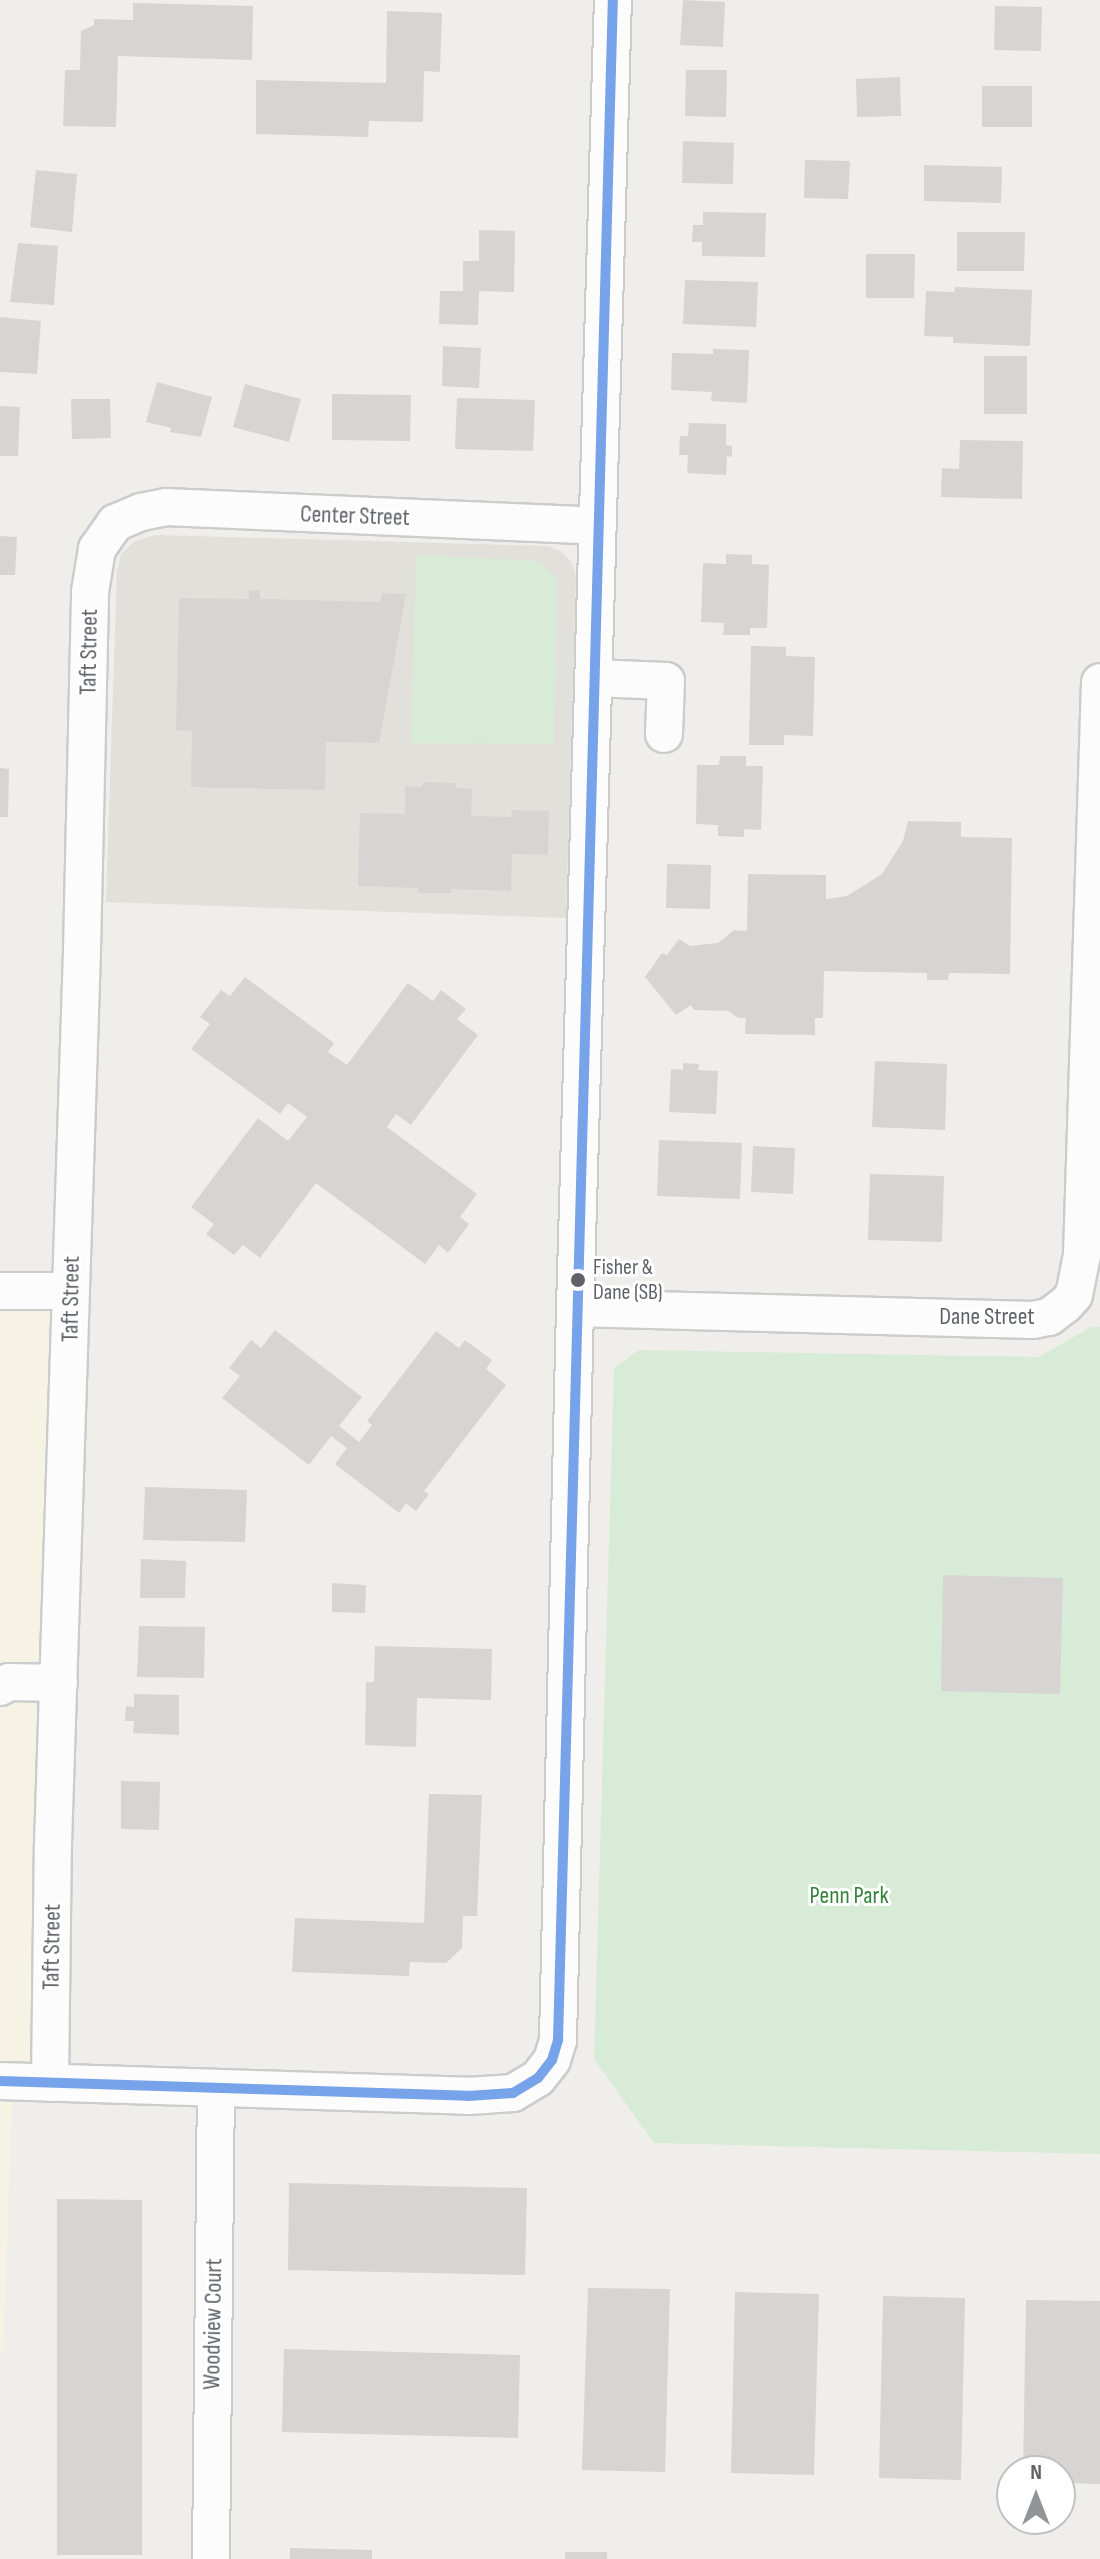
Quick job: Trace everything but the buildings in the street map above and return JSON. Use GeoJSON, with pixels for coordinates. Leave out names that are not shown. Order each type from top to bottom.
{"type":"FeatureCollection","features":[{"type":"Feature","properties":{"kind":"street"},"geometry":{"type":"LineString","coordinates":[[0,2081],[468,2096],[513,2093],[527,2087],[552,2060],[558,2040],[575,1308],[613,0]]}},
{"type":"Feature","properties":{"kind":"street","name":"Center Street"},"geometry":{"type":"LineString","coordinates":[[115,523],[141,512],[167,507],[598,526]]}},
{"type":"Feature","properties":{"kind":"street","name":"Taft Street"},"geometry":{"type":"LineString","coordinates":[[50,2083],[90,592],[97,549],[115,523]]}},
{"type":"Feature","properties":{"kind":"street"},"geometry":{"type":"LineString","coordinates":[[594,678],[666,681],[664,734]]}},
{"type":"Feature","properties":{"kind":"street","name":"Dane Street"},"geometry":{"type":"LineString","coordinates":[[575,1308],[1033,1320],[1049,1317],[1074,1295],[1082,1255],[1100,682]]}},
{"type":"Feature","properties":{"kind":"street"},"geometry":{"type":"LineString","coordinates":[[0,1291],[71,1291]]}},
{"type":"Feature","properties":{"kind":"street"},"geometry":{"type":"LineString","coordinates":[[0,1687],[9,1682],[59,1683]]}},
{"type":"Feature","properties":{"kind":"street","name":"Woodview Court"},"geometry":{"type":"LineString","coordinates":[[211,2559],[216,2088]]}},
{"type":"Feature","properties":{"kind":"shaded area"},"geometry":{"type":"Polygon","coordinates":[[[155,535],[548,546],[562,552],[572,563],[576,577],[566,918],[106,902],[117,571],[121,554],[135,541],[155,535]]]}},
{"type":"Feature","properties":{"kind":"shaded area"},"geometry":{"type":"Polygon","coordinates":[[[0,1291],[71,1291],[50,2083],[13,2082],[3,2350],[0,2350],[0,1291]]]}},
{"type":"Feature","properties":{"kind":"green space"},"geometry":{"type":"Polygon","coordinates":[[[416,555],[539,561],[557,580],[554,744],[411,743],[416,555]]]}},
{"type":"Feature","properties":{"kind":"green space","name":"Penn Park"},"geometry":{"type":"Polygon","coordinates":[[[1091,1327],[1100,1327],[1100,2154],[654,2143],[594,2059],[614,1368],[639,1350],[1039,1357],[1091,1327]]]}},
{"type":"Feature","properties":{"kind":"transit line"},"geometry":{"type":"LineString","coordinates":[[0,2081],[468,2096],[513,2093],[538,2078],[552,2060],[558,2040],[613,0]]}},
{"type":"Feature","properties":{"kind":"place","name":"Fisher & Dane (SB)"},"geometry":{"type":"Point","coordinates":[578,1280]}}]}
